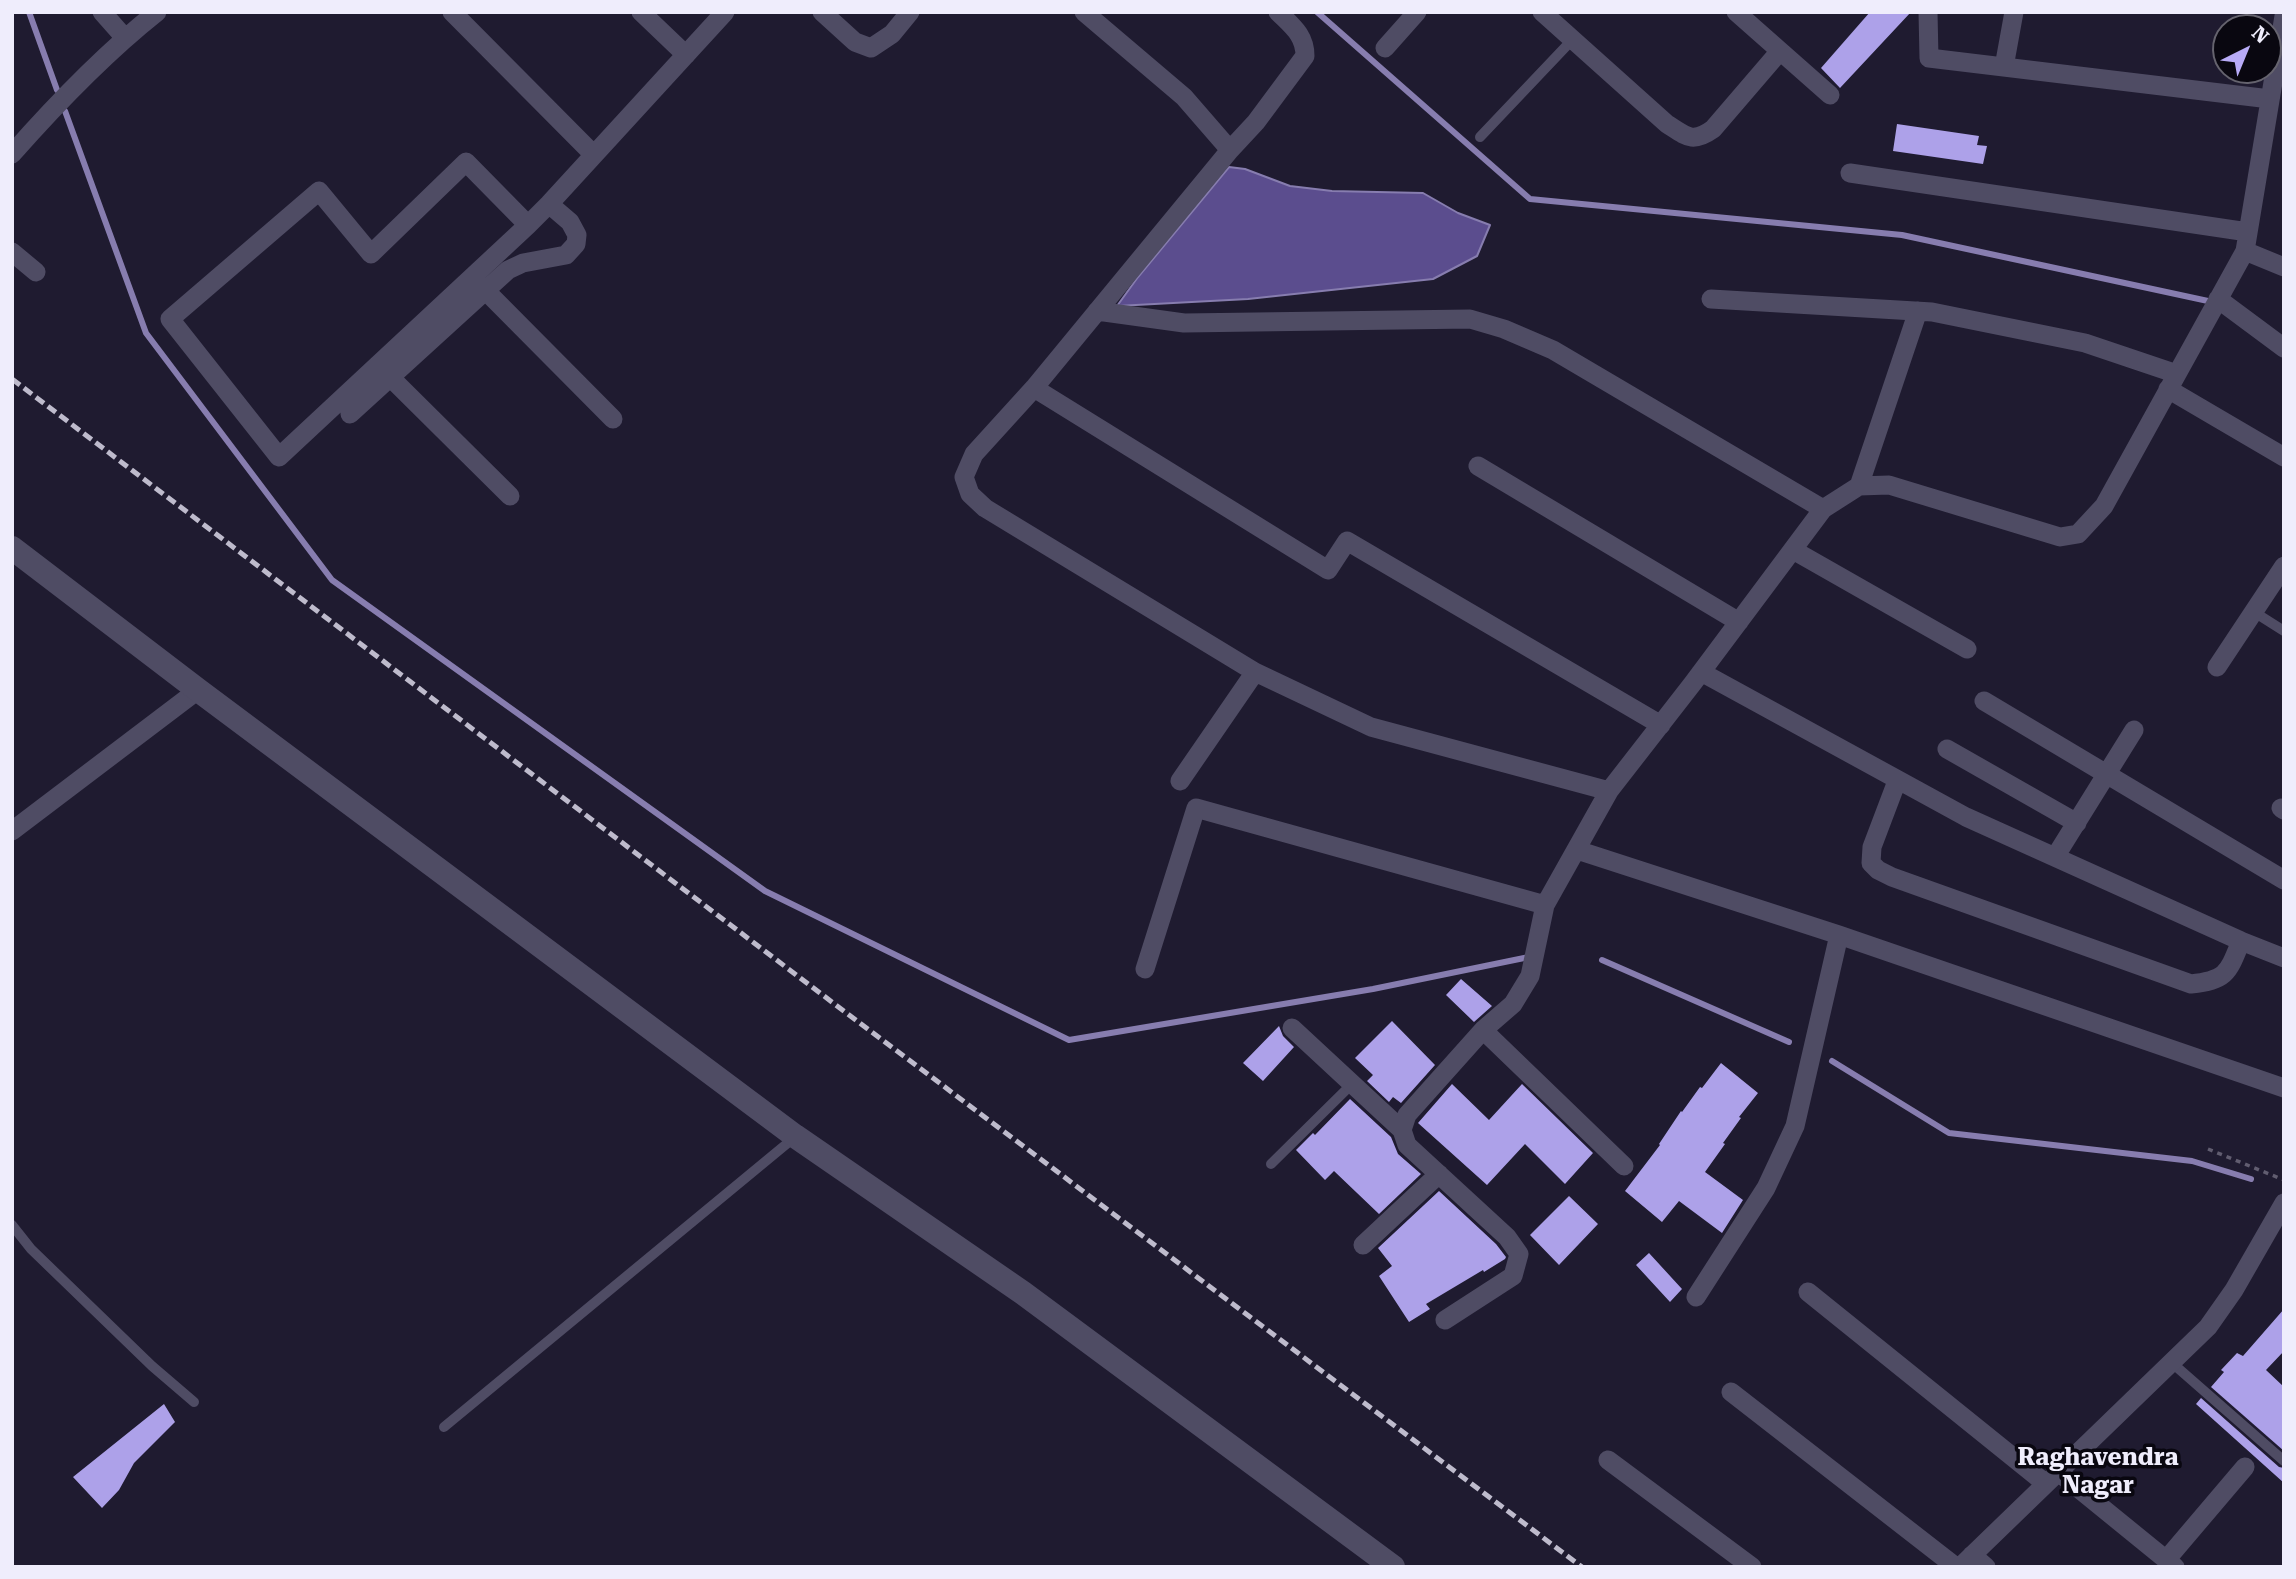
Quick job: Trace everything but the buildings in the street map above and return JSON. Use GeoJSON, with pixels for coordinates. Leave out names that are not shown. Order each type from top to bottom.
{"type":"FeatureCollection","features":[{"type":"Feature","properties":{"kind":"street"},"geometry":{"type":"LineString","coordinates":[[102,12],[125,38]]}},
{"type":"Feature","properties":{"kind":"street"},"geometry":{"type":"LineString","coordinates":[[12,153],[45,116],[125,38],[157,12]]}},
{"type":"Feature","properties":{"kind":"street"},"geometry":{"type":"LineString","coordinates":[[452,12],[594,155]]}},
{"type":"Feature","properties":{"kind":"street"},"geometry":{"type":"LineString","coordinates":[[641,12],[686,55]]}},
{"type":"Feature","properties":{"kind":"street"},"geometry":{"type":"LineString","coordinates":[[527,225],[466,162],[371,254],[319,191],[170,319],[279,457],[549,205],[724,12]]}},
{"type":"Feature","properties":{"kind":"street"},"geometry":{"type":"LineString","coordinates":[[822,12],[855,42],[871,48],[892,34],[911,12]]}},
{"type":"Feature","properties":{"kind":"street"},"geometry":{"type":"LineString","coordinates":[[1084,12],[1184,97],[1230,150]]}},
{"type":"Feature","properties":{"kind":"street"},"geometry":{"type":"LineString","coordinates":[[1278,12],[1297,31],[1305,44],[1305,56],[1256,122],[1034,388],[974,454],[964,477],[970,494],[985,508],[1255,672],[1371,727],[1609,790]]}},
{"type":"Feature","properties":{"kind":"street"},"geometry":{"type":"LineString","coordinates":[[1385,48],[1417,12]]}},
{"type":"Feature","properties":{"kind":"street"},"geometry":{"type":"LineString","coordinates":[[1542,12],[1667,124],[1688,137],[1701,137],[1713,129],[1780,51]]}},
{"type":"Feature","properties":{"kind":"street"},"geometry":{"type":"LineString","coordinates":[[1736,12],[1830,95]]}},
{"type":"Feature","properties":{"kind":"street"},"geometry":{"type":"LineString","coordinates":[[1928,12],[1929,58],[2270,99]]}},
{"type":"Feature","properties":{"kind":"street"},"geometry":{"type":"LineString","coordinates":[[2004,67],[2014,12]]}},
{"type":"Feature","properties":{"kind":"street"},"geometry":{"type":"LineString","coordinates":[[2282,38],[2284,16]]}},
{"type":"Feature","properties":{"kind":"street"},"geometry":{"type":"LineString","coordinates":[[1402,1130],[1407,1115],[1483,1030],[1513,1004],[1530,976],[1545,905],[1609,790],[1701,673],[1823,509],[1859,486],[1889,485],[2060,537],[2078,534],[2104,506],[2218,299],[2246,242],[2273,84]]}},
{"type":"Feature","properties":{"kind":"street"},"geometry":{"type":"LineString","coordinates":[[1850,173],[2246,242],[2284,267]]}},
{"type":"Feature","properties":{"kind":"street"},"geometry":{"type":"LineString","coordinates":[[350,414],[508,271],[523,263],[566,255],[576,244],[577,235],[570,222],[549,205]]}},
{"type":"Feature","properties":{"kind":"street"},"geometry":{"type":"LineString","coordinates":[[12,252],[36,272]]}},
{"type":"Feature","properties":{"kind":"street"},"geometry":{"type":"LineString","coordinates":[[485,290],[613,419]]}},
{"type":"Feature","properties":{"kind":"street"},"geometry":{"type":"LineString","coordinates":[[1711,299],[1932,312],[2085,343],[2172,382],[2284,457]]}},
{"type":"Feature","properties":{"kind":"street"},"geometry":{"type":"LineString","coordinates":[[2218,299],[2284,348]]}},
{"type":"Feature","properties":{"kind":"street"},"geometry":{"type":"LineString","coordinates":[[1859,486],[1918,311]]}},
{"type":"Feature","properties":{"kind":"street"},"geometry":{"type":"LineString","coordinates":[[1097,312],[1184,323],[1470,318],[1553,350],[1823,509]]}},
{"type":"Feature","properties":{"kind":"street"},"geometry":{"type":"LineString","coordinates":[[390,377],[510,496]]}},
{"type":"Feature","properties":{"kind":"street"},"geometry":{"type":"LineString","coordinates":[[1034,388],[1328,570],[1347,541],[1661,725]]}},
{"type":"Feature","properties":{"kind":"street"},"geometry":{"type":"LineString","coordinates":[[1478,466],[1739,622]]}},
{"type":"Feature","properties":{"kind":"street"},"geometry":{"type":"LineString","coordinates":[[12,548],[795,1136],[1023,1293],[1393,1567]]}},
{"type":"Feature","properties":{"kind":"street"},"geometry":{"type":"LineString","coordinates":[[1793,550],[1967,649]]}},
{"type":"Feature","properties":{"kind":"street"},"geometry":{"type":"LineString","coordinates":[[2217,667],[2284,566]]}},
{"type":"Feature","properties":{"kind":"street"},"geometry":{"type":"LineString","coordinates":[[1180,781],[1255,672]]}},
{"type":"Feature","properties":{"kind":"street"},"geometry":{"type":"LineString","coordinates":[[1701,673],[1966,817],[2241,941],[2284,957]]}},
{"type":"Feature","properties":{"kind":"street"},"geometry":{"type":"LineString","coordinates":[[12,831],[198,690]]}},
{"type":"Feature","properties":{"kind":"street"},"geometry":{"type":"LineString","coordinates":[[1984,701],[2284,880]]}},
{"type":"Feature","properties":{"kind":"street"},"geometry":{"type":"LineString","coordinates":[[2055,857],[2134,730]]}},
{"type":"Feature","properties":{"kind":"street"},"geometry":{"type":"LineString","coordinates":[[1947,749],[2077,823]]}},
{"type":"Feature","properties":{"kind":"street"},"geometry":{"type":"LineString","coordinates":[[1897,781],[1872,847],[1871,863],[1892,877],[2191,984],[2214,981],[2230,969],[2241,941]]}},
{"type":"Feature","properties":{"kind":"street"},"geometry":{"type":"LineString","coordinates":[[1145,969],[1196,808],[1545,905]]}},
{"type":"Feature","properties":{"kind":"street"},"geometry":{"type":"LineString","coordinates":[[1577,850],[1839,935],[2284,1088]]}},
{"type":"Feature","properties":{"kind":"street"},"geometry":{"type":"LineString","coordinates":[[1696,1297],[1766,1188],[1795,1126],[1839,935]]}},
{"type":"Feature","properties":{"kind":"street"},"geometry":{"type":"LineString","coordinates":[[1292,1028],[1402,1130],[1408,1145],[1507,1237],[1519,1254],[1513,1276],[1445,1320]]}},
{"type":"Feature","properties":{"kind":"street"},"geometry":{"type":"LineString","coordinates":[[1483,1030],[1624,1166]]}},
{"type":"Feature","properties":{"kind":"street"},"geometry":{"type":"LineString","coordinates":[[1363,1245],[1439,1174]]}},
{"type":"Feature","properties":{"kind":"street"},"geometry":{"type":"LineString","coordinates":[[1731,1392],[1968,1564],[2051,1477],[2208,1327],[2234,1290],[2284,1203]]}},
{"type":"Feature","properties":{"kind":"street"},"geometry":{"type":"LineString","coordinates":[[1808,1292],[2051,1477],[2170,1563],[2245,1467]]}},
{"type":"Feature","properties":{"kind":"street"},"geometry":{"type":"LineString","coordinates":[[1608,1460],[1752,1567]]}},
{"type":"Feature","properties":{"kind":"lane"},"geometry":{"type":"LineString","coordinates":[[1480,137],[1573,39]]}},
{"type":"Feature","properties":{"kind":"lane"},"geometry":{"type":"LineString","coordinates":[[2254,612],[2284,631]]}},
{"type":"Feature","properties":{"kind":"lane"},"geometry":{"type":"LineString","coordinates":[[1271,1164],[1352,1084]]}},
{"type":"Feature","properties":{"kind":"lane"},"geometry":{"type":"LineString","coordinates":[[444,1427],[795,1136]]}},
{"type":"Feature","properties":{"kind":"lane"},"geometry":{"type":"LineString","coordinates":[[12,1225],[31,1249],[133,1348],[194,1402]]}},
{"type":"Feature","properties":{"kind":"lane"},"geometry":{"type":"LineString","coordinates":[[2171,1363],[2284,1461]]}},
{"type":"Feature","properties":{"kind":"path"},"geometry":{"type":"LineString","coordinates":[[2208,1149],[2284,1180]]}},
{"type":"Feature","properties":{"kind":"shaded area"},"geometry":{"type":"Polygon","coordinates":[[[1229,167],[1245,169],[1290,186],[1332,191],[1423,193],[1458,213],[1490,225],[1477,256],[1433,279],[1248,299],[1117,306],[1229,167]]]}},
{"type":"Feature","properties":{"kind":"waterway"},"geometry":{"type":"LineString","coordinates":[[29,12],[57,90]]}},
{"type":"Feature","properties":{"kind":"waterway"},"geometry":{"type":"LineString","coordinates":[[1317,12],[1530,199],[1902,235],[2208,301]]}},
{"type":"Feature","properties":{"kind":"waterway"},"geometry":{"type":"LineString","coordinates":[[65,111],[146,333],[332,580],[765,891],[1069,1040],[1373,989],[1529,957]]}},
{"type":"Feature","properties":{"kind":"waterway"},"geometry":{"type":"LineString","coordinates":[[1602,960],[1789,1042]]}},
{"type":"Feature","properties":{"kind":"waterway"},"geometry":{"type":"LineString","coordinates":[[1832,1061],[1949,1133],[2192,1161],[2251,1179]]}},
{"type":"Feature","properties":{"kind":"railway"},"geometry":{"type":"LineString","coordinates":[[12,379],[1582,1567]]}},
{"type":"Feature","properties":{"kind":"district","name":"Raghavendra Nagar"},"geometry":{"type":"Point","coordinates":[2098,1472]}}]}
